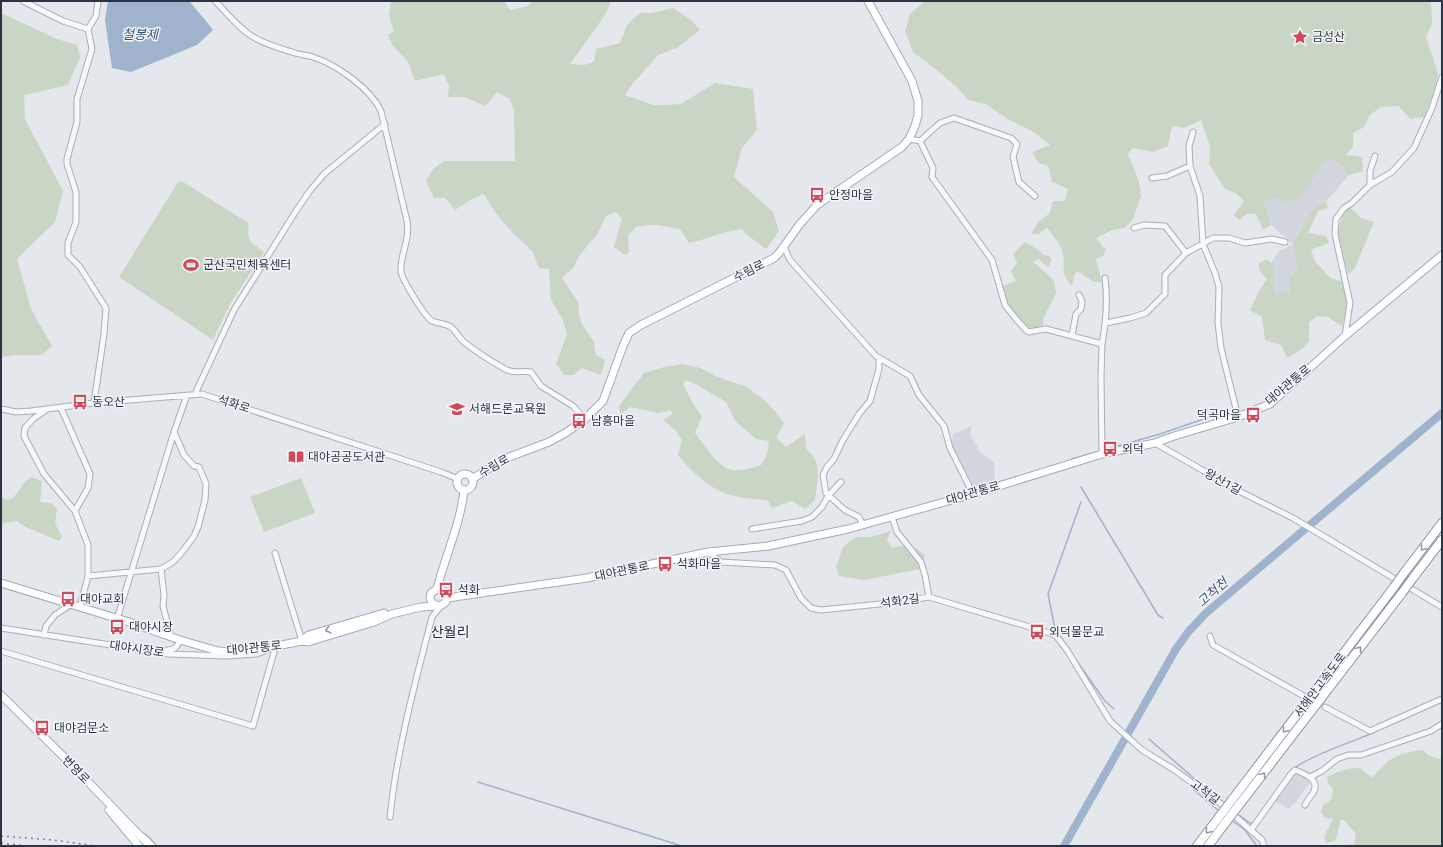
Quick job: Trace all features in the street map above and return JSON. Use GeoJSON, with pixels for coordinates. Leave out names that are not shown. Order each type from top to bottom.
{"type":"FeatureCollection","features":[{"type":"Feature","properties":{"kind":"highway","name":"서해안고속도로"},"geometry":{"type":"LineString","coordinates":[[1197,846],[1442,523]]}},
{"type":"Feature","properties":{"kind":"highway","name":"서해안고속도로"},"geometry":{"type":"LineString","coordinates":[[1208,846],[1442,540]]}},
{"type":"Feature","properties":{"kind":"highway"},"geometry":{"type":"LineString","coordinates":[[141,842],[151,846]]}},
{"type":"Feature","properties":{"kind":"main road","name":"수림로"},"geometry":{"type":"LineString","coordinates":[[472,479],[504,459],[549,442],[567,432],[585,419],[603,401],[629,333],[641,325],[774,258],[784,247],[800,224],[817,205],[897,150],[909,139],[918,115],[918,101],[912,81],[868,1]]}},
{"type":"Feature","properties":{"kind":"main road","name":"대야관통로"},"geometry":{"type":"LineString","coordinates":[[447,598],[587,578],[708,552],[768,546],[863,525],[973,494],[1102,451],[1155,443],[1238,417],[1270,404],[1345,336],[1442,255]]}},
{"type":"Feature","properties":{"kind":"main road","name":"수림로"},"geometry":{"type":"LineString","coordinates":[[458,479],[459,476],[464,474],[472,479]]}},
{"type":"Feature","properties":{"kind":"main road"},"geometry":{"type":"LineString","coordinates":[[458,479],[457,482],[459,488],[464,490]]}},
{"type":"Feature","properties":{"kind":"main road","name":"수림로"},"geometry":{"type":"LineString","coordinates":[[438,589],[463,503],[464,490],[468,490],[472,486],[472,479]]}},
{"type":"Feature","properties":{"kind":"main road","name":"대야관통로"},"geometry":{"type":"LineString","coordinates":[[1,583],[180,640],[218,651],[231,652],[273,647],[302,641],[308,642],[374,622],[392,614],[436,605]]}},
{"type":"Feature","properties":{"kind":"main road"},"geometry":{"type":"LineString","coordinates":[[438,589],[444,591],[447,598],[446,602],[436,605],[430,600],[430,595],[434,590],[438,589]]}},
{"type":"Feature","properties":{"kind":"main road","name":"대야관통로"},"geometry":{"type":"LineString","coordinates":[[302,641],[309,635],[420,604],[430,595]]}},
{"type":"Feature","properties":{"kind":"main road","name":"번영로"},"geometry":{"type":"LineString","coordinates":[[1,695],[69,762],[141,842]]}},
{"type":"Feature","properties":{"kind":"main road","name":"번영로"},"geometry":{"type":"LineString","coordinates":[[1,700],[70,768],[119,821],[141,842]]}},
{"type":"Feature","properties":{"kind":"street"},"geometry":{"type":"LineString","coordinates":[[23,1],[64,21],[88,29]]}},
{"type":"Feature","properties":{"kind":"street"},"geometry":{"type":"LineString","coordinates":[[94,403],[104,334],[106,308],[80,268],[68,255],[68,243],[76,222],[76,192],[67,164],[67,159],[77,122],[76,99],[92,49],[88,29],[96,16],[98,1]]}},
{"type":"Feature","properties":{"kind":"street"},"geometry":{"type":"LineString","coordinates":[[215,1],[254,38],[296,54],[316,58],[351,77],[375,100],[381,111],[385,124],[408,229],[406,243],[402,253],[402,273],[404,281],[421,306],[424,314],[432,320],[453,329],[465,342],[494,364],[513,372],[531,372],[542,386],[573,406],[585,419]]}},
{"type":"Feature","properties":{"kind":"street"},"geometry":{"type":"LineString","coordinates":[[1345,336],[1350,303],[1334,234],[1336,220],[1344,208],[1352,203],[1370,185],[1392,172],[1414,148],[1432,108],[1442,77]]}},
{"type":"Feature","properties":{"kind":"street"},"geometry":{"type":"LineString","coordinates":[[920,141],[940,123],[954,118],[1011,138],[1017,144],[1013,157],[1019,182],[1035,196]]}},
{"type":"Feature","properties":{"kind":"street"},"geometry":{"type":"LineString","coordinates":[[195,394],[234,310],[300,204],[324,174],[385,124]]}},
{"type":"Feature","properties":{"kind":"street"},"geometry":{"type":"LineString","coordinates":[[1193,132],[1189,146],[1190,166],[1200,196],[1203,244],[1215,272],[1219,287],[1218,324],[1221,348],[1238,417]]}},
{"type":"Feature","properties":{"kind":"street"},"geometry":{"type":"LineString","coordinates":[[909,139],[920,141]]}},
{"type":"Feature","properties":{"kind":"street"},"geometry":{"type":"LineString","coordinates":[[920,141],[933,168],[932,177],[992,260],[1005,304],[1016,319],[1028,332],[1046,328],[1102,344]]}},
{"type":"Feature","properties":{"kind":"street"},"geometry":{"type":"LineString","coordinates":[[1370,185],[1370,171],[1375,156]]}},
{"type":"Feature","properties":{"kind":"street"},"geometry":{"type":"LineString","coordinates":[[1152,178],[1167,176],[1190,166]]}},
{"type":"Feature","properties":{"kind":"street"},"geometry":{"type":"LineString","coordinates":[[1134,228],[1144,225],[1165,226],[1186,253]]}},
{"type":"Feature","properties":{"kind":"street"},"geometry":{"type":"LineString","coordinates":[[1106,322],[1130,318],[1146,312],[1165,294],[1165,276],[1186,253],[1214,238],[1228,238],[1245,243],[1272,239],[1286,242]]}},
{"type":"Feature","properties":{"kind":"street"},"geometry":{"type":"LineString","coordinates":[[784,247],[790,260],[876,356],[910,376],[919,395],[944,426],[950,448],[973,494]]}},
{"type":"Feature","properties":{"kind":"street"},"geometry":{"type":"LineString","coordinates":[[1102,451],[1102,344],[1106,322],[1107,297],[1105,278]]}},
{"type":"Feature","properties":{"kind":"street"},"geometry":{"type":"LineString","coordinates":[[1072,336],[1076,314],[1081,309],[1082,301],[1079,295]]}},
{"type":"Feature","properties":{"kind":"street"},"geometry":{"type":"LineString","coordinates":[[863,525],[859,517],[845,510],[828,496],[826,493],[823,475],[827,467],[834,459],[843,440],[859,414],[870,401],[879,369],[879,358]]}},
{"type":"Feature","properties":{"kind":"street","name":"석화로"},"geometry":{"type":"LineString","coordinates":[[1,409],[23,412],[94,403],[195,394],[210,396],[458,479]]}},
{"type":"Feature","properties":{"kind":"street"},"geometry":{"type":"LineString","coordinates":[[117,619],[174,432],[188,395]]}},
{"type":"Feature","properties":{"kind":"street"},"geometry":{"type":"LineString","coordinates":[[61,408],[90,474],[88,488],[75,511]]}},
{"type":"Feature","properties":{"kind":"street"},"geometry":{"type":"LineString","coordinates":[[46,410],[33,419],[25,428],[24,436],[44,474],[75,511],[88,546],[88,576],[80,607]]}},
{"type":"Feature","properties":{"kind":"street"},"geometry":{"type":"LineString","coordinates":[[88,576],[161,568],[173,562],[183,552],[194,536],[205,500],[206,484],[199,467],[194,466],[184,455],[174,432]]}},
{"type":"Feature","properties":{"kind":"street","name":"왕산1길"},"geometry":{"type":"LineString","coordinates":[[1155,443],[1239,491],[1293,518],[1442,607]]}},
{"type":"Feature","properties":{"kind":"street"},"geometry":{"type":"LineString","coordinates":[[752,529],[802,521],[812,517],[822,508],[828,496],[841,482]]}},
{"type":"Feature","properties":{"kind":"street"},"geometry":{"type":"LineString","coordinates":[[892,517],[897,532],[920,562],[925,575],[929,597]]}},
{"type":"Feature","properties":{"kind":"street","name":"석화2길"},"geometry":{"type":"LineString","coordinates":[[708,552],[721,562],[775,565],[786,570],[801,598],[811,608],[821,610],[899,602],[929,597],[1052,634],[1057,637],[1071,656],[1101,707],[1113,723],[1139,747]]}},
{"type":"Feature","properties":{"kind":"street"},"geometry":{"type":"LineString","coordinates":[[275,553],[302,641]]}},
{"type":"Feature","properties":{"kind":"street"},"geometry":{"type":"LineString","coordinates":[[161,568],[164,595],[163,606],[171,637]]}},
{"type":"Feature","properties":{"kind":"street"},"geometry":{"type":"LineString","coordinates":[[44,635],[46,626],[56,615],[70,604]]}},
{"type":"Feature","properties":{"kind":"street"},"geometry":{"type":"LineString","coordinates":[[436,605],[413,693],[396,773],[389,817],[392,774],[396,752],[436,605]]}},
{"type":"Feature","properties":{"kind":"street","name":"대야시장로"},"geometry":{"type":"LineString","coordinates":[[1,628],[169,654],[227,656],[257,654],[273,647]]}},
{"type":"Feature","properties":{"kind":"street"},"geometry":{"type":"LineString","coordinates":[[1210,636],[1213,645],[1302,695]]}},
{"type":"Feature","properties":{"kind":"street"},"geometry":{"type":"LineString","coordinates":[[145,650],[172,650],[177,647],[180,640]]}},
{"type":"Feature","properties":{"kind":"street"},"geometry":{"type":"LineString","coordinates":[[1,651],[253,726],[274,652],[273,647]]}},
{"type":"Feature","properties":{"kind":"street"},"geometry":{"type":"LineString","coordinates":[[1325,707],[1370,731],[1442,699]]}},
{"type":"Feature","properties":{"kind":"street"},"geometry":{"type":"LineString","coordinates":[[1310,777],[1322,771],[1337,759],[1348,755],[1361,755],[1431,731],[1442,724]]}},
{"type":"Feature","properties":{"kind":"street","name":"고척길"},"geometry":{"type":"LineString","coordinates":[[1139,747],[1173,769],[1220,803],[1262,840],[1264,846]]}},
{"type":"Feature","properties":{"kind":"street"},"geometry":{"type":"LineString","coordinates":[[1251,830],[1295,770],[1313,780],[1313,792],[1305,805]]}},
{"type":"Feature","properties":{"kind":"shaded area"},"geometry":{"type":"Polygon","coordinates":[[[1327,158],[1340,164],[1349,175],[1326,202],[1313,208],[1293,244],[1271,225],[1264,201],[1278,198],[1310,184],[1327,158]]]}},
{"type":"Feature","properties":{"kind":"shaded area"},"geometry":{"type":"Polygon","coordinates":[[[1293,244],[1298,270],[1290,276],[1290,292],[1274,294],[1273,265],[1271,263],[1278,252],[1293,244]]]}},
{"type":"Feature","properties":{"kind":"shaded area"},"geometry":{"type":"Polygon","coordinates":[[[972,426],[970,435],[980,452],[994,462],[995,483],[975,490],[952,444],[953,434],[972,426]]]}},
{"type":"Feature","properties":{"kind":"shaded area"},"geometry":{"type":"Polygon","coordinates":[[[1294,773],[1307,777],[1311,781],[1289,809],[1275,801],[1294,773]]]}},
{"type":"Feature","properties":{"kind":"green space"},"geometry":{"type":"Polygon","coordinates":[[[391,1],[504,1],[510,10],[528,6],[532,1],[613,1],[611,2],[605,15],[570,64],[584,65],[594,62],[596,49],[620,43],[627,25],[640,13],[652,13],[673,8],[690,19],[700,30],[677,48],[658,55],[633,83],[625,95],[653,105],[665,105],[681,104],[715,83],[753,89],[757,130],[742,148],[734,177],[773,212],[779,231],[766,249],[746,234],[742,229],[689,243],[680,229],[648,225],[636,227],[628,235],[629,252],[625,255],[614,247],[622,218],[615,212],[606,216],[597,235],[578,258],[574,267],[562,278],[578,302],[580,319],[594,342],[596,355],[605,360],[601,375],[582,368],[574,375],[564,375],[556,364],[567,334],[562,318],[551,300],[549,269],[539,268],[533,252],[510,230],[495,212],[484,194],[470,200],[455,210],[445,198],[434,198],[426,181],[433,169],[444,161],[515,161],[514,111],[510,99],[497,92],[485,106],[465,97],[448,97],[449,86],[444,74],[415,81],[408,62],[393,46],[388,35],[394,31],[389,16],[391,1]]]}},
{"type":"Feature","properties":{"kind":"green space"},"geometry":{"type":"Polygon","coordinates":[[[925,1],[1431,1],[1432,24],[1426,37],[1438,73],[1435,90],[1424,117],[1410,119],[1399,106],[1381,107],[1370,115],[1364,127],[1353,133],[1353,146],[1346,155],[1362,157],[1363,171],[1349,175],[1340,164],[1327,158],[1299,198],[1285,202],[1278,198],[1264,201],[1271,225],[1263,230],[1256,214],[1247,214],[1239,220],[1234,215],[1244,201],[1237,194],[1225,189],[1209,164],[1210,146],[1201,120],[1184,128],[1172,126],[1168,146],[1153,152],[1133,148],[1128,154],[1139,182],[1141,196],[1133,219],[1125,228],[1112,230],[1096,238],[1106,250],[1103,256],[1096,259],[1102,282],[1094,282],[1077,271],[1074,276],[1072,286],[1065,276],[1062,250],[1053,235],[1047,228],[1038,234],[1031,234],[1039,221],[1049,214],[1053,201],[1065,201],[1068,189],[1052,182],[1048,166],[1038,163],[1032,152],[1050,145],[1032,131],[1009,120],[986,104],[968,100],[956,86],[913,52],[905,31],[910,14],[925,1]]]}},
{"type":"Feature","properties":{"kind":"green space"},"geometry":{"type":"Polygon","coordinates":[[[1,13],[57,39],[77,45],[80,57],[68,85],[24,95],[25,119],[63,191],[55,222],[17,259],[31,309],[52,346],[42,355],[13,355],[1,357],[1,13]]]}},
{"type":"Feature","properties":{"kind":"green space","name":"군산국민체육센터"},"geometry":{"type":"Polygon","coordinates":[[[178,182],[183,182],[247,222],[249,226],[249,239],[264,252],[230,304],[213,340],[119,277],[178,182]]]}},
{"type":"Feature","properties":{"kind":"green space"},"geometry":{"type":"Polygon","coordinates":[[[1326,202],[1328,208],[1318,211],[1308,233],[1326,236],[1329,243],[1311,250],[1315,261],[1330,278],[1344,282],[1347,306],[1342,326],[1328,317],[1317,316],[1309,322],[1309,341],[1302,349],[1287,358],[1281,345],[1265,340],[1262,317],[1250,310],[1267,279],[1259,270],[1259,263],[1267,259],[1273,265],[1274,293],[1290,292],[1290,276],[1298,270],[1293,244],[1313,208],[1326,202]]]}},
{"type":"Feature","properties":{"kind":"green space"},"geometry":{"type":"Polygon","coordinates":[[[1350,207],[1361,218],[1374,222],[1355,268],[1348,274],[1337,235],[1343,213],[1350,207]]]}},
{"type":"Feature","properties":{"kind":"green space"},"geometry":{"type":"Polygon","coordinates":[[[1025,242],[1044,255],[1049,256],[1052,260],[1048,267],[1039,259],[1033,262],[1054,280],[1056,293],[1043,319],[1043,327],[1027,328],[1008,305],[1002,286],[1016,281],[1011,272],[1017,263],[1013,254],[1025,242]]]}},
{"type":"Feature","properties":{"kind":"green space"},"geometry":{"type":"Polygon","coordinates":[[[683,364],[700,368],[715,376],[747,387],[769,404],[784,423],[776,438],[786,447],[805,434],[806,449],[812,454],[818,472],[815,500],[805,509],[792,501],[772,508],[767,500],[742,498],[730,495],[712,487],[697,476],[678,455],[682,440],[675,430],[663,420],[673,414],[670,410],[659,413],[630,407],[620,415],[619,406],[644,373],[664,367],[683,364]],[[686,380],[683,384],[695,407],[702,416],[695,433],[711,454],[721,465],[732,470],[743,470],[761,465],[767,454],[769,441],[756,439],[736,422],[726,402],[696,384],[686,380]]]}},
{"type":"Feature","properties":{"kind":"green space"},"geometry":{"type":"Polygon","coordinates":[[[31,477],[42,481],[40,502],[51,503],[57,508],[55,524],[62,536],[59,541],[26,527],[16,521],[3,523],[1,527],[1,496],[8,500],[11,499],[31,477]]]}},
{"type":"Feature","properties":{"kind":"green space"},"geometry":{"type":"Polygon","coordinates":[[[301,478],[315,513],[264,532],[250,497],[301,478]]]}},
{"type":"Feature","properties":{"kind":"green space"},"geometry":{"type":"Polygon","coordinates":[[[891,531],[887,540],[892,548],[910,546],[925,555],[920,569],[864,580],[839,576],[836,567],[843,547],[856,537],[870,537],[891,531]]]}},
{"type":"Feature","properties":{"kind":"green space"},"geometry":{"type":"Polygon","coordinates":[[[1423,750],[1429,756],[1440,759],[1442,757],[1442,846],[1340,846],[1354,844],[1356,834],[1345,821],[1341,819],[1336,840],[1327,843],[1324,837],[1333,819],[1325,818],[1321,811],[1323,805],[1331,798],[1333,789],[1328,783],[1327,777],[1343,770],[1360,768],[1372,778],[1384,765],[1399,755],[1423,750]]]}},
{"type":"Feature","properties":{"kind":"water","name":"철봉제"},"geometry":{"type":"Polygon","coordinates":[[[108,1],[189,1],[213,30],[197,45],[131,72],[112,68],[105,20],[108,1]]]}},
{"type":"Feature","properties":{"kind":"waterway","name":"고척천"},"geometry":{"type":"LineString","coordinates":[[1064,846],[1176,649],[1189,631],[1206,613],[1442,413]]}},
{"type":"Feature","properties":{"kind":"waterway"},"geometry":{"type":"LineString","coordinates":[[1072,459],[1160,434],[1218,414]]}},
{"type":"Feature","properties":{"kind":"waterway"},"geometry":{"type":"LineString","coordinates":[[1081,487],[1158,615],[1163,618]]}},
{"type":"Feature","properties":{"kind":"waterway"},"geometry":{"type":"LineString","coordinates":[[1067,646],[1055,629],[1048,594],[1081,502]]}},
{"type":"Feature","properties":{"kind":"waterway"},"geometry":{"type":"LineString","coordinates":[[1071,653],[1105,701],[1114,709]]}},
{"type":"Feature","properties":{"kind":"waterway"},"geometry":{"type":"LineString","coordinates":[[1287,775],[1293,769],[1314,757],[1373,733]]}},
{"type":"Feature","properties":{"kind":"waterway"},"geometry":{"type":"LineString","coordinates":[[1149,739],[1214,796]]}},
{"type":"Feature","properties":{"kind":"waterway"},"geometry":{"type":"LineString","coordinates":[[478,782],[682,846]]}},
{"type":"Feature","properties":{"kind":"waterway"},"geometry":{"type":"LineString","coordinates":[[1194,790],[1219,811]]}},
{"type":"Feature","properties":{"kind":"waterway"},"geometry":{"type":"LineString","coordinates":[[1236,813],[1250,823],[1255,823]]}},
{"type":"Feature","properties":{"kind":"waterway"},"geometry":{"type":"LineString","coordinates":[[1232,821],[1244,829],[1257,846]]}},
{"type":"Feature","properties":{"kind":"railway"},"geometry":{"type":"LineString","coordinates":[[1,836],[53,840],[97,846]]}},
{"type":"Feature","properties":{"kind":"railway"},"geometry":{"type":"LineString","coordinates":[[1,843],[28,846]]}},
{"type":"Feature","properties":{"kind":"place","name":"금성산"},"geometry":{"type":"Point","coordinates":[1300,37]}},
{"type":"Feature","properties":{"kind":"place","name":"안정마을"},"geometry":{"type":"Point","coordinates":[817,195]}},
{"type":"Feature","properties":{"kind":"place","name":"군산국민체육센터"},"geometry":{"type":"Point","coordinates":[191,265]}},
{"type":"Feature","properties":{"kind":"place","name":"동오산"},"geometry":{"type":"Point","coordinates":[80,402]}},
{"type":"Feature","properties":{"kind":"place","name":"서해드론교육원"},"geometry":{"type":"Point","coordinates":[457,409]}},
{"type":"Feature","properties":{"kind":"place","name":"덕곡마을"},"geometry":{"type":"Point","coordinates":[1253,415]}},
{"type":"Feature","properties":{"kind":"place","name":"남흥마을"},"geometry":{"type":"Point","coordinates":[579,421]}},
{"type":"Feature","properties":{"kind":"place","name":"외덕"},"geometry":{"type":"Point","coordinates":[1110,449]}},
{"type":"Feature","properties":{"kind":"place","name":"대야공공도서관"},"geometry":{"type":"Point","coordinates":[296,457]}},
{"type":"Feature","properties":{"kind":"place","name":"석화마을"},"geometry":{"type":"Point","coordinates":[665,564]}},
{"type":"Feature","properties":{"kind":"place","name":"석화"},"geometry":{"type":"Point","coordinates":[446,590]}},
{"type":"Feature","properties":{"kind":"place","name":"대야교회"},"geometry":{"type":"Point","coordinates":[68,599]}},
{"type":"Feature","properties":{"kind":"place","name":"대야시장"},"geometry":{"type":"Point","coordinates":[117,627]}},
{"type":"Feature","properties":{"kind":"place","name":"외덕물문교"},"geometry":{"type":"Point","coordinates":[1037,632]}},
{"type":"Feature","properties":{"kind":"place","name":"대야검문소"},"geometry":{"type":"Point","coordinates":[42,728]}},
{"type":"Feature","properties":{"kind":"district","name":"산월리"},"geometry":{"type":"Point","coordinates":[450,632]}}]}
